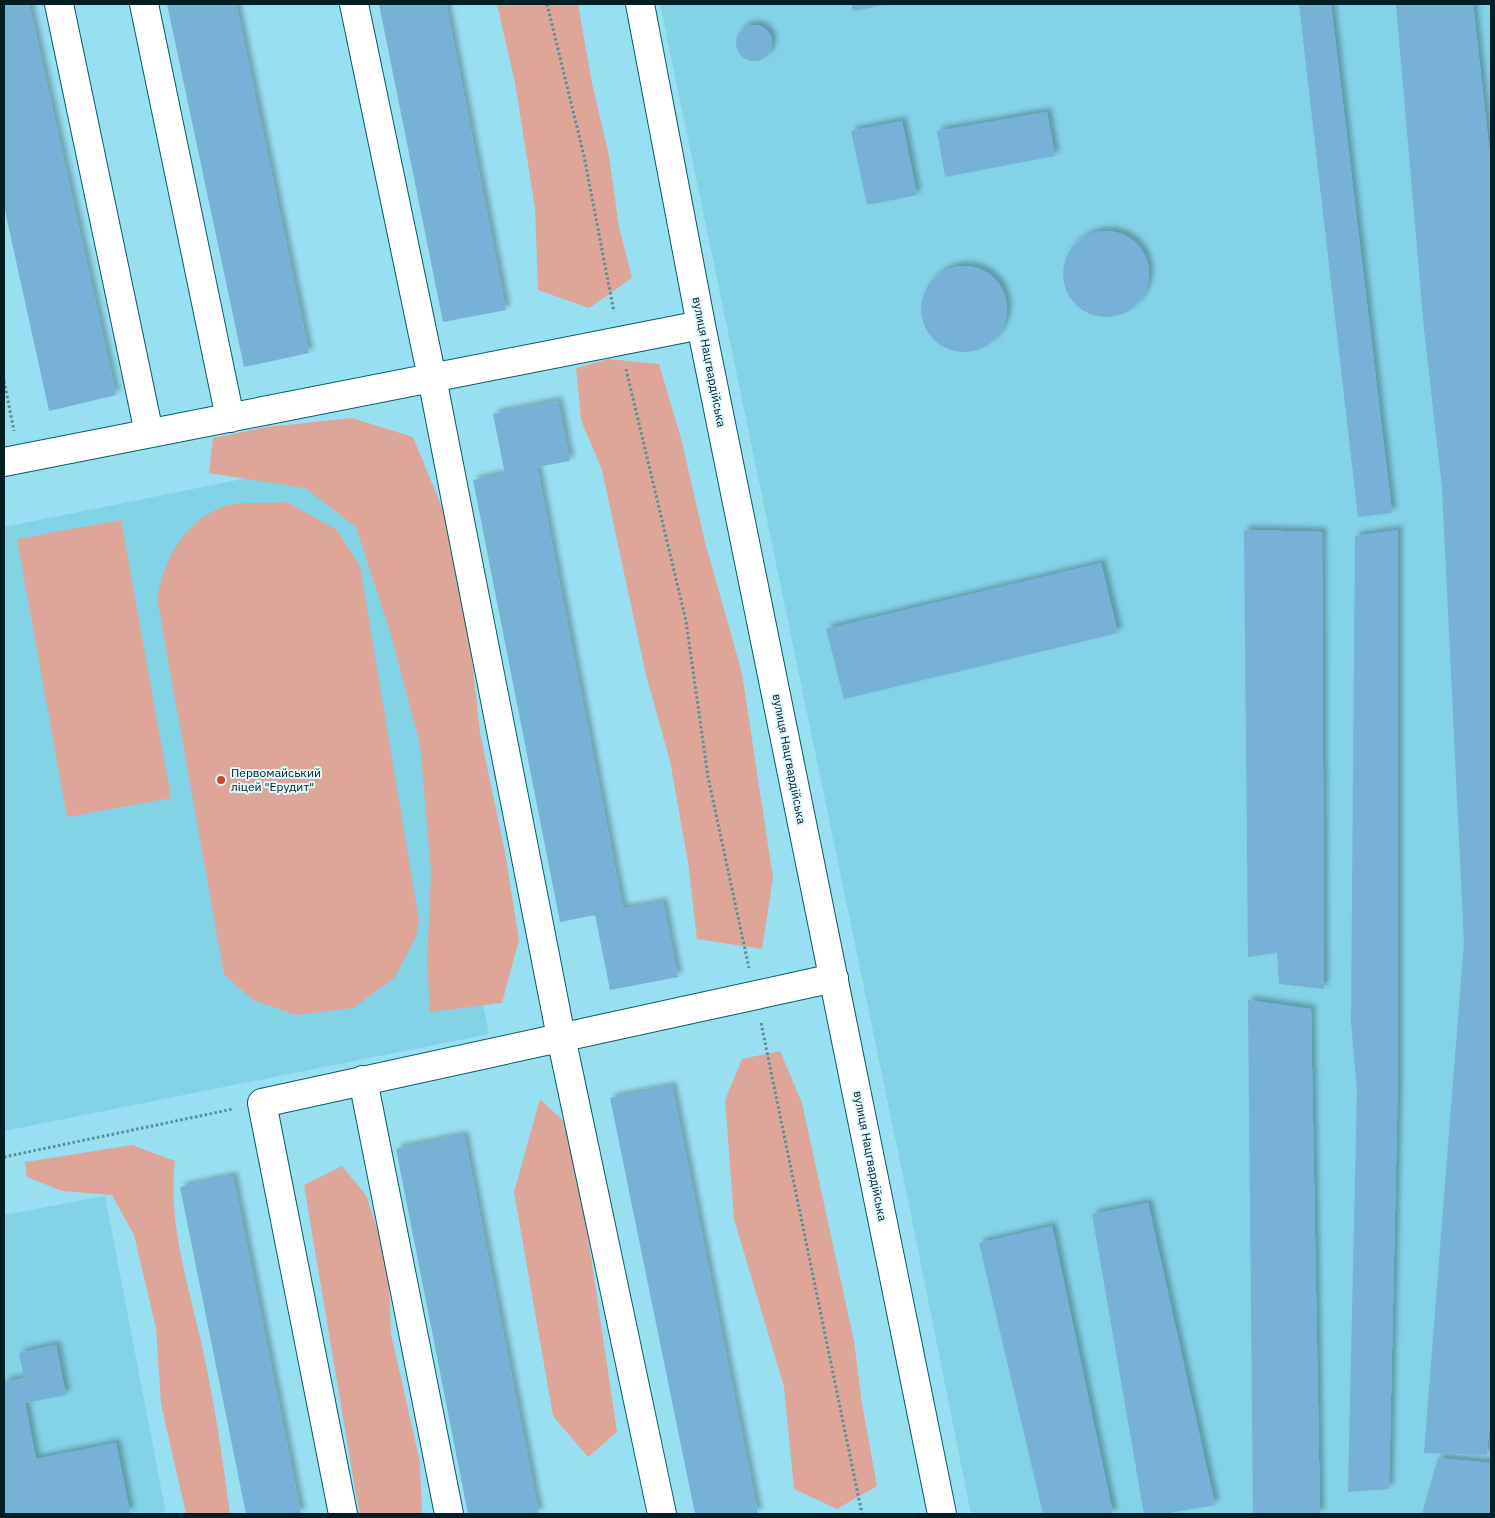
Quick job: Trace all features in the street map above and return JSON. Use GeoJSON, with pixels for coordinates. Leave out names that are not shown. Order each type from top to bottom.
{"type":"FeatureCollection","features":[{"type":"Feature","properties":{"kind":"street"},"geometry":{"type":"LineString","coordinates":[[59,4],[149,433]]}},
{"type":"Feature","properties":{"kind":"street"},"geometry":{"type":"LineString","coordinates":[[144,4],[230,418]]}},
{"type":"Feature","properties":{"kind":"street"},"geometry":{"type":"LineString","coordinates":[[354,4],[432,378],[561,1037],[662,1514]]}},
{"type":"Feature","properties":{"kind":"street","name":"вулиця Нацгвардійська"},"geometry":{"type":"LineString","coordinates":[[640,4],[701,325],[942,1514]]}},
{"type":"Feature","properties":{"kind":"street"},"geometry":{"type":"LineString","coordinates":[[12,460],[701,325]]}},
{"type":"Feature","properties":{"kind":"street"},"geometry":{"type":"LineString","coordinates":[[343,1514],[262,1103],[834,978]]}},
{"type":"Feature","properties":{"kind":"street"},"geometry":{"type":"LineString","coordinates":[[363,1080],[449,1514]]}},
{"type":"Feature","properties":{"kind":"path"},"geometry":{"type":"LineString","coordinates":[[547,4],[584,156],[619,341],[686,621],[708,777],[862,1514]]}},
{"type":"Feature","properties":{"kind":"path"},"geometry":{"type":"LineString","coordinates":[[4,381],[12,460]]}},
{"type":"Feature","properties":{"kind":"path"},"geometry":{"type":"LineString","coordinates":[[4,1157],[262,1103]]}},
{"type":"Feature","properties":{"kind":"shaded area"},"geometry":{"type":"Polygon","coordinates":[[[497,4],[578,4],[592,83],[609,156],[619,227],[632,278],[589,308],[538,290],[535,208],[515,83],[497,4]]]}},
{"type":"Feature","properties":{"kind":"shaded area"},"geometry":{"type":"Polygon","coordinates":[[[660,4],[1491,4],[1491,1514],[971,1514],[909,1205],[660,4]]]}},
{"type":"Feature","properties":{"kind":"shaded area"},"geometry":{"type":"Polygon","coordinates":[[[608,359],[659,364],[681,438],[705,542],[742,673],[773,878],[762,949],[697,939],[688,862],[670,761],[646,675],[602,470],[581,420],[576,368],[608,359]]]}},
{"type":"Feature","properties":{"kind":"shaded area"},"geometry":{"type":"Polygon","coordinates":[[[352,418],[413,437],[448,522],[467,614],[480,733],[505,852],[519,940],[502,1003],[430,1012],[427,962],[431,872],[420,744],[391,635],[356,527],[305,488],[209,473],[213,438],[267,427],[352,418]]]}},
{"type":"Feature","properties":{"kind":"shaded area","name":"Первомайський ліцей \"Ерудит\""},"geometry":{"type":"Polygon","coordinates":[[[371,453],[489,1034],[4,1131],[4,527],[371,453]]]}},
{"type":"Feature","properties":{"kind":"shaded area"},"geometry":{"type":"Polygon","coordinates":[[[287,502],[337,530],[360,566],[419,921],[416,937],[395,977],[353,1008],[296,1015],[253,1000],[224,974],[157,598],[160,583],[171,555],[188,531],[198,521],[211,512],[225,506],[246,503],[287,502]]]}},
{"type":"Feature","properties":{"kind":"shaded area"},"geometry":{"type":"Polygon","coordinates":[[[121,520],[171,798],[67,817],[17,539],[121,520]]]}},
{"type":"Feature","properties":{"kind":"shaded area"},"geometry":{"type":"Polygon","coordinates":[[[780,1051],[802,1103],[854,1341],[862,1404],[877,1486],[837,1509],[794,1489],[784,1387],[734,1219],[725,1100],[742,1059],[780,1051]]]}},
{"type":"Feature","properties":{"kind":"shaded area"},"geometry":{"type":"Polygon","coordinates":[[[540,1099],[572,1129],[617,1432],[588,1457],[553,1416],[514,1192],[540,1099]]]}},
{"type":"Feature","properties":{"kind":"shaded area"},"geometry":{"type":"Polygon","coordinates":[[[132,1145],[175,1161],[174,1211],[182,1261],[209,1379],[230,1514],[186,1514],[161,1404],[156,1328],[134,1235],[112,1195],[62,1191],[27,1177],[25,1162],[132,1145]]]}},
{"type":"Feature","properties":{"kind":"shaded area"},"geometry":{"type":"Polygon","coordinates":[[[342,1166],[366,1195],[388,1262],[391,1334],[420,1462],[422,1514],[360,1514],[304,1185],[342,1166]]]}},
{"type":"Feature","properties":{"kind":"shaded area"},"geometry":{"type":"Polygon","coordinates":[[[105,1196],[166,1514],[4,1514],[4,1215],[105,1196]]]}},
{"type":"Feature","properties":{"kind":"building"},"geometry":{"type":"Polygon","coordinates":[[[4,4],[29,4],[116,395],[49,411],[4,206],[4,4]]]}},
{"type":"Feature","properties":{"kind":"building"},"geometry":{"type":"Polygon","coordinates":[[[167,4],[236,4],[309,353],[244,367],[167,4]]]}},
{"type":"Feature","properties":{"kind":"building"},"geometry":{"type":"Polygon","coordinates":[[[379,4],[446,4],[506,310],[443,322],[379,4]]]}},
{"type":"Feature","properties":{"kind":"building"},"geometry":{"type":"Polygon","coordinates":[[[851,4],[883,4],[884,5],[853,11],[851,4]]]}},
{"type":"Feature","properties":{"kind":"building"},"geometry":{"type":"Polygon","coordinates":[[[1299,4],[1331,4],[1392,513],[1358,517],[1299,4]]]}},
{"type":"Feature","properties":{"kind":"building"},"geometry":{"type":"Polygon","coordinates":[[[1396,4],[1473,4],[1491,165],[1491,1412],[1487,1455],[1424,1453],[1464,942],[1442,488],[1424,329],[1396,4]]]}},
{"type":"Feature","properties":{"kind":"building"},"geometry":{"type":"Polygon","coordinates":[[[754,25],[761,26],[767,30],[771,36],[771,50],[767,56],[761,60],[754,61],[747,60],[741,56],[737,50],[736,43],[737,36],[741,30],[747,26],[754,25]]]}},
{"type":"Feature","properties":{"kind":"building"},"geometry":{"type":"Polygon","coordinates":[[[1047,112],[1055,156],[945,177],[937,131],[1047,112]]]}},
{"type":"Feature","properties":{"kind":"building"},"geometry":{"type":"Polygon","coordinates":[[[902,121],[917,195],[867,205],[851,131],[902,121]]]}},
{"type":"Feature","properties":{"kind":"building"},"geometry":{"type":"Polygon","coordinates":[[[1106,231],[1122,235],[1136,244],[1145,258],[1149,274],[1145,290],[1136,304],[1122,313],[1106,317],[1090,313],[1076,304],[1067,290],[1063,274],[1067,258],[1076,244],[1090,235],[1106,231]]]}},
{"type":"Feature","properties":{"kind":"building"},"geometry":{"type":"Polygon","coordinates":[[[964,266],[980,269],[988,273],[1000,285],[1004,293],[1007,309],[1004,325],[1000,333],[988,345],[980,349],[964,352],[948,349],[940,345],[928,333],[924,325],[921,309],[924,293],[928,285],[940,273],[948,269],[964,266]]]}},
{"type":"Feature","properties":{"kind":"building"},"geometry":{"type":"Polygon","coordinates":[[[558,401],[570,461],[537,467],[623,909],[663,902],[678,977],[610,990],[595,915],[560,922],[473,480],[505,474],[493,414],[558,401]]]}},
{"type":"Feature","properties":{"kind":"building"},"geometry":{"type":"Polygon","coordinates":[[[1244,530],[1322,532],[1324,989],[1279,984],[1277,953],[1248,957],[1244,530]]]}},
{"type":"Feature","properties":{"kind":"building"},"geometry":{"type":"Polygon","coordinates":[[[1398,530],[1398,1074],[1389,1489],[1348,1492],[1357,1091],[1351,1022],[1355,536],[1398,530]]]}},
{"type":"Feature","properties":{"kind":"building"},"geometry":{"type":"Polygon","coordinates":[[[1101,563],[1118,633],[844,699],[826,629],[1101,563]]]}},
{"type":"Feature","properties":{"kind":"building"},"geometry":{"type":"Polygon","coordinates":[[[1248,1000],[1311,1009],[1320,1514],[1253,1514],[1248,1000]]]}},
{"type":"Feature","properties":{"kind":"building"},"geometry":{"type":"Polygon","coordinates":[[[672,1086],[758,1514],[695,1514],[610,1098],[672,1086]]]}},
{"type":"Feature","properties":{"kind":"building"},"geometry":{"type":"Polygon","coordinates":[[[464,1135],[539,1514],[468,1514],[396,1149],[464,1135]]]}},
{"type":"Feature","properties":{"kind":"building"},"geometry":{"type":"Polygon","coordinates":[[[233,1176],[301,1514],[246,1514],[180,1187],[233,1176]]]}},
{"type":"Feature","properties":{"kind":"building"},"geometry":{"type":"Polygon","coordinates":[[[1148,1203],[1215,1505],[1163,1514],[1144,1514],[1092,1214],[1148,1203]]]}},
{"type":"Feature","properties":{"kind":"building"},"geometry":{"type":"Polygon","coordinates":[[[1052,1226],[1113,1514],[1043,1514],[979,1243],[1052,1226]]]}},
{"type":"Feature","properties":{"kind":"building"},"geometry":{"type":"Polygon","coordinates":[[[56,1345],[66,1395],[25,1403],[36,1459],[116,1443],[130,1513],[4,1514],[4,1382],[24,1378],[19,1353],[56,1345]]]}},
{"type":"Feature","properties":{"kind":"building"},"geometry":{"type":"Polygon","coordinates":[[[1438,1458],[1491,1463],[1491,1514],[1422,1514],[1438,1458]]]}},
{"type":"Feature","properties":{"kind":"place","name":"Первомайський ліцей \"Ерудит\""},"geometry":{"type":"Point","coordinates":[221,780]}}]}
